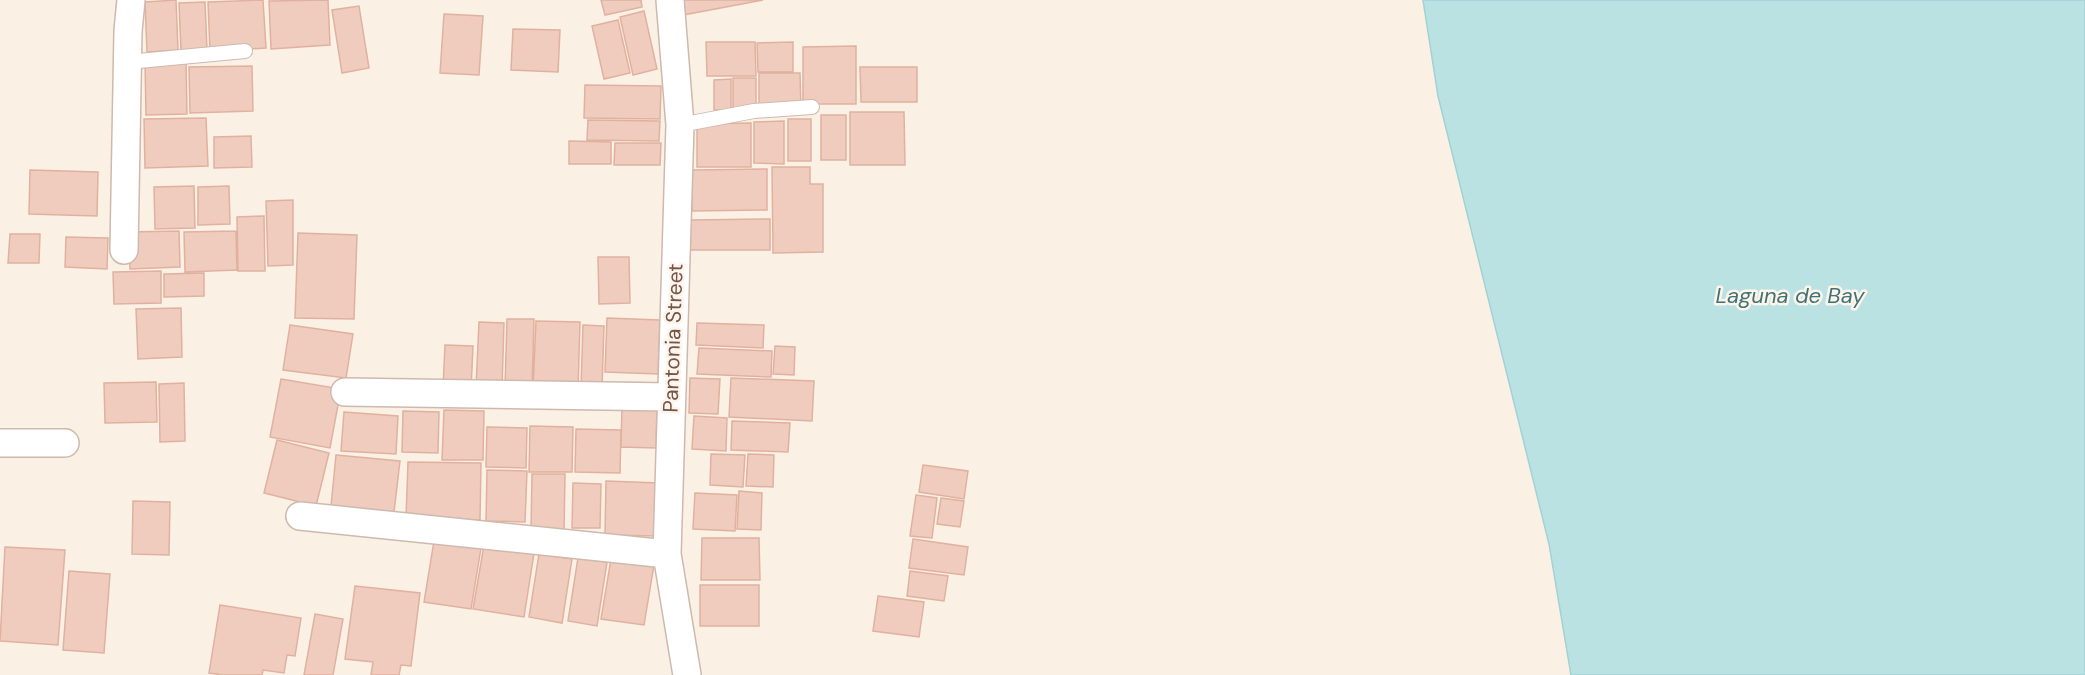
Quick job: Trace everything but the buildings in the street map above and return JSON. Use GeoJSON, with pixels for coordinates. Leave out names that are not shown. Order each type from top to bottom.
{"type":"FeatureCollection","features":[{"type":"Feature","properties":{"kind":"street"},"geometry":{"type":"LineString","coordinates":[[124,250],[128,32],[131,0]]}},
{"type":"Feature","properties":{"kind":"street","name":"Pantonia Street"},"geometry":{"type":"LineString","coordinates":[[670,0],[680,125],[667,554],[687,675]]}},
{"type":"Feature","properties":{"kind":"street"},"geometry":{"type":"LineString","coordinates":[[345,392],[670,397]]}},
{"type":"Feature","properties":{"kind":"street"},"geometry":{"type":"LineString","coordinates":[[0,443],[65,443]]}},
{"type":"Feature","properties":{"kind":"street"},"geometry":{"type":"LineString","coordinates":[[300,516],[667,554]]}},
{"type":"Feature","properties":{"kind":"lane"},"geometry":{"type":"LineString","coordinates":[[128,62],[245,51]]}},
{"type":"Feature","properties":{"kind":"lane"},"geometry":{"type":"LineString","coordinates":[[680,125],[754,111],[812,107]]}},
{"type":"Feature","properties":{"kind":"water","name":"Laguna de Bay"},"geometry":{"type":"Polygon","coordinates":[[[1423,0],[2085,0],[2085,675],[1571,675],[1549,544],[1438,96],[1423,0]]]}}]}
